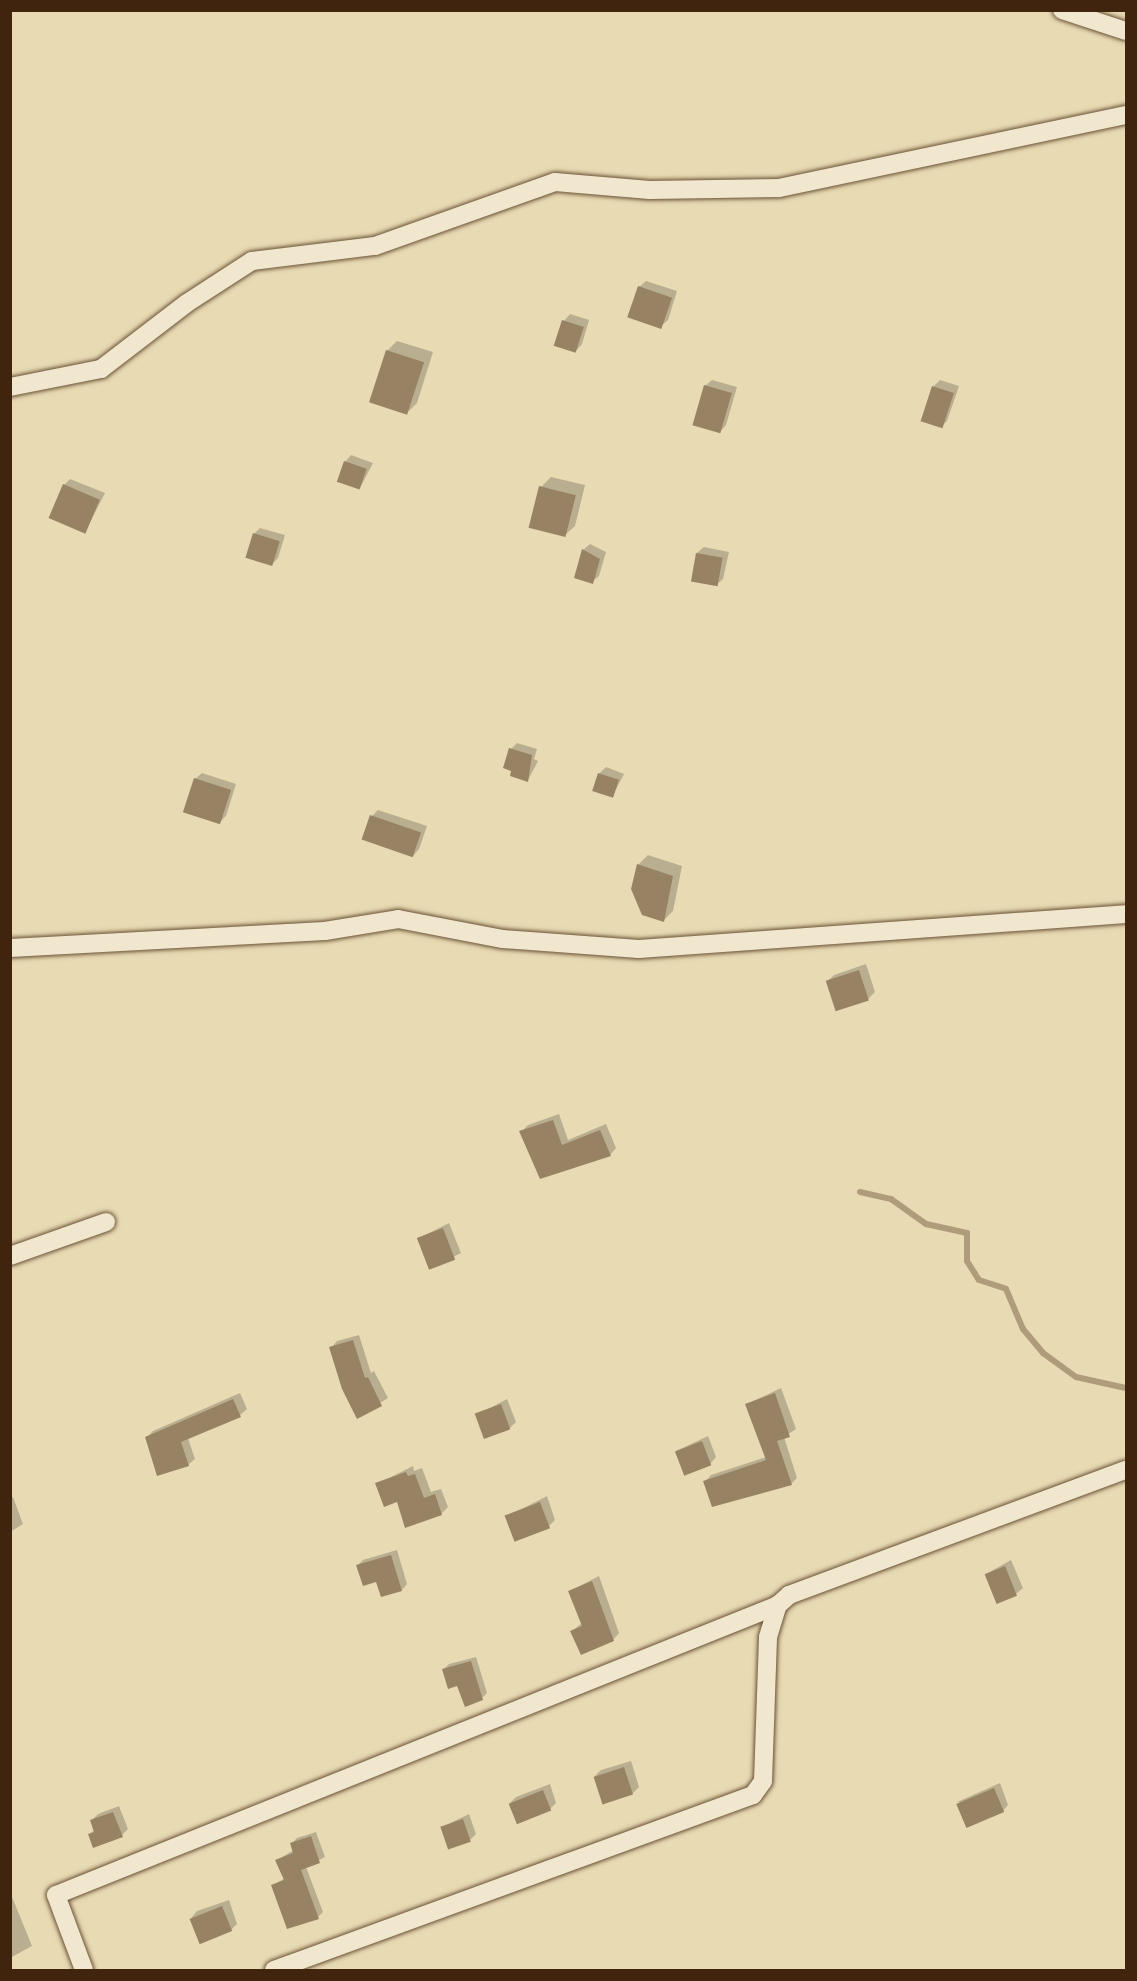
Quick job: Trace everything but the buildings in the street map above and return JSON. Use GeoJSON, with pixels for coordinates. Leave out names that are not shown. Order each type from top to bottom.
{"type":"FeatureCollection","features":[{"type":"Feature","properties":{"kind":"street"},"geometry":{"type":"LineString","coordinates":[[1062,10],[1126,31]]}},
{"type":"Feature","properties":{"kind":"street"},"geometry":{"type":"LineString","coordinates":[[10,387],[101,369],[187,303],[252,261],[375,246],[555,182],[650,190],[779,188],[1126,114]]}},
{"type":"Feature","properties":{"kind":"street"},"geometry":{"type":"LineString","coordinates":[[10,948],[325,931],[398,919],[503,939],[639,949],[1126,914]]}},
{"type":"Feature","properties":{"kind":"street"},"geometry":{"type":"LineString","coordinates":[[10,1256],[106,1222]]}},
{"type":"Feature","properties":{"kind":"street"},"geometry":{"type":"LineString","coordinates":[[84,1971],[56,1895],[778,1605],[789,1595],[1126,1470]]}},
{"type":"Feature","properties":{"kind":"street"},"geometry":{"type":"LineString","coordinates":[[274,1971],[753,1796],[763,1781],[768,1637],[778,1605]]}},
{"type":"Feature","properties":{"kind":"waterway"},"geometry":{"type":"LineString","coordinates":[[860,1192],[891,1199],[926,1224],[967,1233],[967,1261],[979,1280],[1006,1289],[1023,1329],[1043,1353],[1076,1377],[1126,1388]]}}]}
